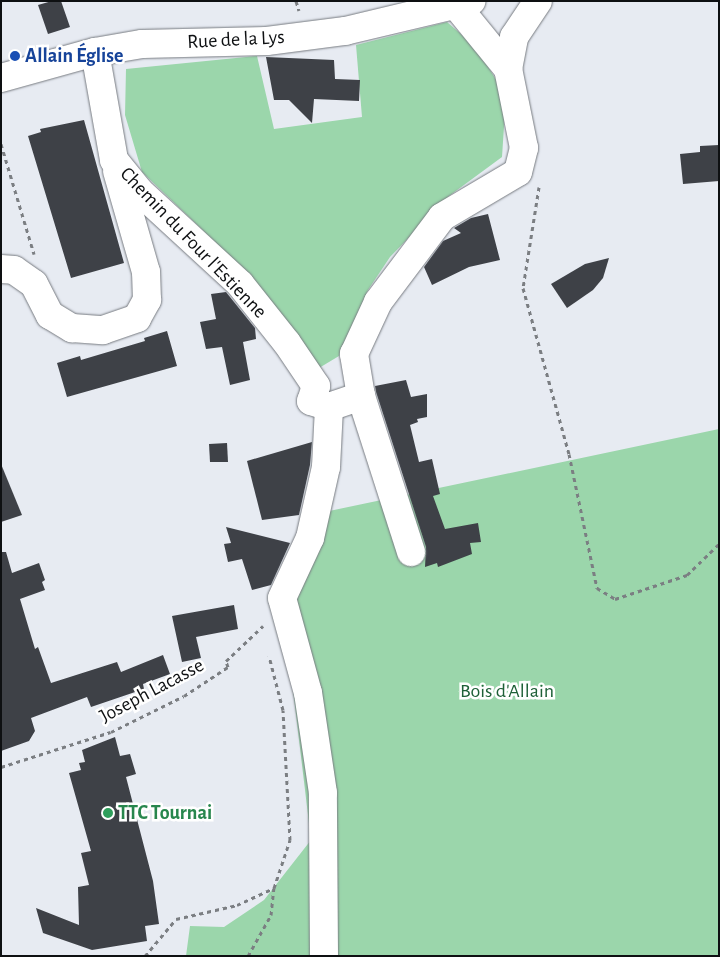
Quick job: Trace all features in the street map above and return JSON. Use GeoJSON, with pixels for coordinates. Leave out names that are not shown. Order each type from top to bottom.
{"type":"FeatureCollection","features":[{"type":"Feature","properties":{"kind":"street"},"geometry":{"type":"LineString","coordinates":[[411,552],[361,396],[354,354],[378,302],[442,216],[518,172],[524,148],[508,69],[514,37],[538,1]]}},
{"type":"Feature","properties":{"kind":"street"},"geometry":{"type":"LineString","coordinates":[[463,2],[508,69]]}},
{"type":"Feature","properties":{"kind":"street","name":"Rue de la Lys"},"geometry":{"type":"LineString","coordinates":[[1,78],[95,52],[142,44],[267,41],[346,31],[463,2]]}},
{"type":"Feature","properties":{"kind":"street","name":"Chemin du Four l'Estienne"},"geometry":{"type":"LineString","coordinates":[[95,52],[114,160],[139,191],[240,284],[287,343],[316,386],[311,402],[329,407]]}},
{"type":"Feature","properties":{"kind":"street"},"geometry":{"type":"LineString","coordinates":[[1,270],[14,270],[34,284],[50,314],[72,328],[103,330],[137,318],[147,300],[146,272],[114,160]]}},
{"type":"Feature","properties":{"kind":"street"},"geometry":{"type":"LineString","coordinates":[[324,956],[323,793],[308,693],[282,598],[310,538],[326,467],[329,407],[361,396]]}},
{"type":"Feature","properties":{"kind":"path"},"geometry":{"type":"LineString","coordinates":[[1,144],[34,257]]}},
{"type":"Feature","properties":{"kind":"path"},"geometry":{"type":"LineString","coordinates":[[524,148],[542,168],[523,288],[569,454],[597,588],[615,599],[687,575],[719,544]]}},
{"type":"Feature","properties":{"kind":"path","name":"Joseph Lacasse"},"geometry":{"type":"LineString","coordinates":[[1,767],[111,732],[184,696],[228,666],[226,661],[264,626],[282,598]]}},
{"type":"Feature","properties":{"kind":"path"},"geometry":{"type":"LineString","coordinates":[[264,626],[266,634]]}},
{"type":"Feature","properties":{"kind":"path"},"geometry":{"type":"LineString","coordinates":[[248,956],[271,915],[274,888],[290,840],[283,710],[268,650]]}},
{"type":"Feature","properties":{"kind":"path"},"geometry":{"type":"LineString","coordinates":[[145,956],[176,919],[237,905],[274,888]]}},
{"type":"Feature","properties":{"kind":"green space"},"geometry":{"type":"Polygon","coordinates":[[[447,22],[476,47],[506,96],[502,157],[449,196],[390,257],[368,290],[339,356],[319,368],[238,264],[142,172],[125,115],[126,69],[257,56],[274,129],[362,117],[356,45],[447,22]]]}},
{"type":"Feature","properties":{"kind":"green space","name":"Bois d'Allain"},"geometry":{"type":"Polygon","coordinates":[[[719,429],[719,956],[186,956],[190,926],[224,927],[264,900],[311,840],[282,598],[315,514],[719,429]]]}},
{"type":"Feature","properties":{"kind":"building"},"geometry":{"type":"Polygon","coordinates":[[[52,1],[61,1],[70,27],[48,34],[38,5],[52,1]]]}},
{"type":"Feature","properties":{"kind":"building"},"geometry":{"type":"Polygon","coordinates":[[[266,57],[334,60],[335,79],[360,80],[359,101],[314,99],[312,123],[289,100],[274,100],[266,57]]]}},
{"type":"Feature","properties":{"kind":"building"},"geometry":{"type":"Polygon","coordinates":[[[84,120],[124,263],[71,278],[28,136],[41,132],[40,129],[84,120]]]}},
{"type":"Feature","properties":{"kind":"building"},"geometry":{"type":"Polygon","coordinates":[[[719,145],[719,181],[683,184],[680,154],[700,152],[700,146],[719,145]]]}},
{"type":"Feature","properties":{"kind":"building"},"geometry":{"type":"Polygon","coordinates":[[[488,214],[500,260],[469,267],[432,285],[424,267],[443,241],[461,233],[454,228],[471,218],[488,214]]]}},
{"type":"Feature","properties":{"kind":"building"},"geometry":{"type":"Polygon","coordinates":[[[609,258],[603,278],[593,290],[567,308],[551,284],[585,264],[609,258]]]}},
{"type":"Feature","properties":{"kind":"building"},"geometry":{"type":"Polygon","coordinates":[[[226,292],[255,328],[256,339],[243,342],[250,380],[230,385],[222,347],[206,349],[200,322],[216,319],[211,294],[226,292]]]}},
{"type":"Feature","properties":{"kind":"building"},"geometry":{"type":"Polygon","coordinates":[[[167,331],[177,366],[67,397],[57,363],[80,356],[81,360],[145,341],[144,338],[167,331]]]}},
{"type":"Feature","properties":{"kind":"building"},"geometry":{"type":"Polygon","coordinates":[[[406,380],[411,397],[427,394],[427,417],[417,419],[418,422],[410,425],[419,462],[432,459],[440,494],[433,496],[445,529],[478,523],[481,542],[470,543],[472,554],[438,567],[437,563],[425,567],[426,547],[376,392],[375,386],[406,380]]]}},
{"type":"Feature","properties":{"kind":"building"},"geometry":{"type":"Polygon","coordinates":[[[312,442],[310,465],[299,515],[262,520],[247,461],[312,442]]]}},
{"type":"Feature","properties":{"kind":"building"},"geometry":{"type":"Polygon","coordinates":[[[227,443],[228,462],[210,462],[209,444],[227,443]]]}},
{"type":"Feature","properties":{"kind":"building"},"geometry":{"type":"Polygon","coordinates":[[[1,464],[22,515],[1,522],[1,464]]]}},
{"type":"Feature","properties":{"kind":"building"},"geometry":{"type":"Polygon","coordinates":[[[226,527],[290,543],[271,585],[252,590],[242,559],[228,562],[224,544],[231,543],[226,527]]]}},
{"type":"Feature","properties":{"kind":"building"},"geometry":{"type":"Polygon","coordinates":[[[1,552],[6,552],[12,573],[39,563],[45,580],[42,582],[45,590],[20,599],[35,649],[38,647],[51,683],[117,662],[121,672],[163,655],[170,674],[143,684],[144,689],[91,707],[87,697],[31,718],[35,731],[29,741],[1,751],[1,552]]]}},
{"type":"Feature","properties":{"kind":"building"},"geometry":{"type":"Polygon","coordinates":[[[234,605],[238,629],[196,637],[201,658],[182,662],[172,616],[234,605]]]}},
{"type":"Feature","properties":{"kind":"building"},"geometry":{"type":"Polygon","coordinates":[[[115,737],[120,756],[130,754],[136,774],[126,777],[153,881],[159,924],[145,926],[147,941],[92,950],[43,933],[36,908],[79,925],[78,887],[89,885],[81,853],[91,851],[69,773],[81,770],[79,763],[85,762],[82,750],[115,737]]]}},
{"type":"Feature","properties":{"kind":"place","name":"Allain Église"},"geometry":{"type":"Point","coordinates":[15,56]}},
{"type":"Feature","properties":{"kind":"place","name":"TTC Tournai"},"geometry":{"type":"Point","coordinates":[108,813]}}]}
